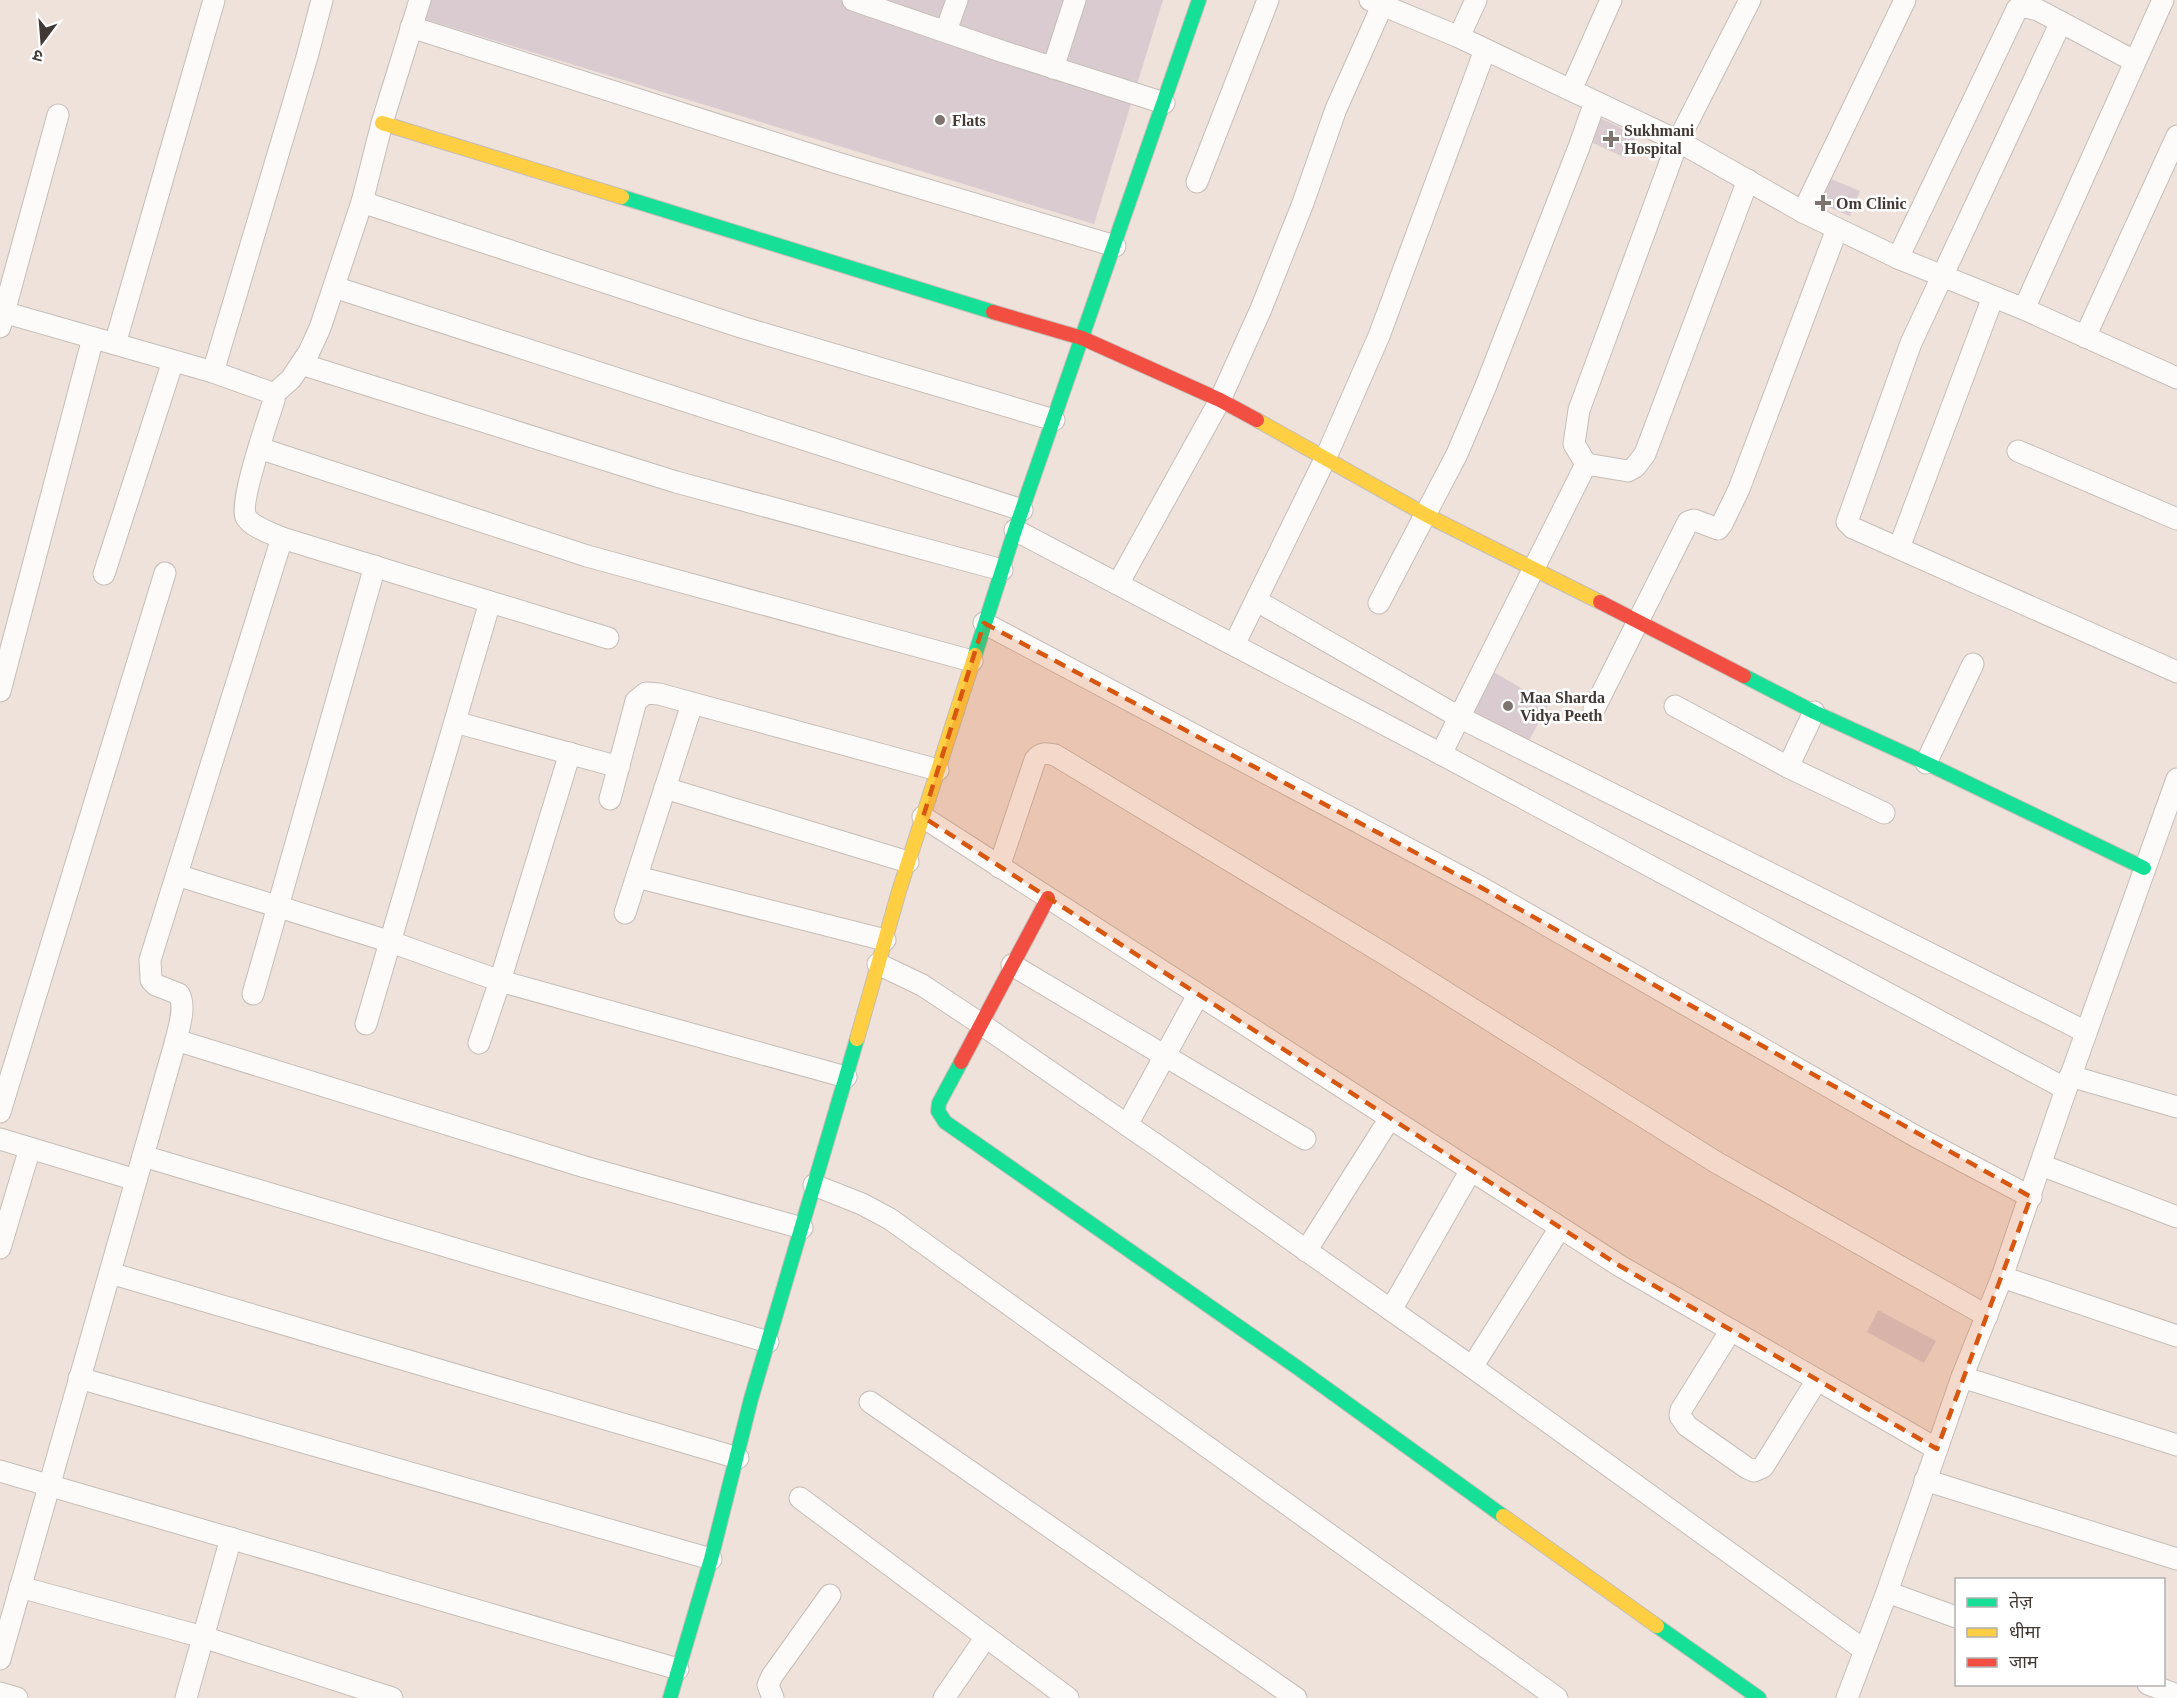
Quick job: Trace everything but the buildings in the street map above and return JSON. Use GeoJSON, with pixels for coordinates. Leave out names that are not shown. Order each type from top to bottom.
{"type":"FeatureCollection","features":[{"type":"Feature","properties":{"kind":"street"},"geometry":{"type":"LineString","coordinates":[[115,344],[214,0]]}},
{"type":"Feature","properties":{"kind":"street"},"geometry":{"type":"LineString","coordinates":[[213,372],[322,0]]}},
{"type":"Feature","properties":{"kind":"street"},"geometry":{"type":"LineString","coordinates":[[420,0],[382,123],[362,202],[320,328],[291,379],[273,395],[249,483],[245,511],[247,518],[253,524],[282,538],[608,638]]}},
{"type":"Feature","properties":{"kind":"street"},"geometry":{"type":"LineString","coordinates":[[853,0],[1164,103]]}},
{"type":"Feature","properties":{"kind":"street"},"geometry":{"type":"LineString","coordinates":[[946,31],[957,0]]}},
{"type":"Feature","properties":{"kind":"street"},"geometry":{"type":"LineString","coordinates":[[1053,68],[1075,0]]}},
{"type":"Feature","properties":{"kind":"street"},"geometry":{"type":"LineString","coordinates":[[669,1698],[711,1559],[751,1399],[922,817],[1015,530],[1199,0]]}},
{"type":"Feature","properties":{"kind":"street"},"geometry":{"type":"LineString","coordinates":[[1197,182],[1268,0]]}},
{"type":"Feature","properties":{"kind":"street"},"geometry":{"type":"LineString","coordinates":[[1459,37],[1476,0]]}},
{"type":"Feature","properties":{"kind":"street"},"geometry":{"type":"LineString","coordinates":[[1571,90],[1611,0]]}},
{"type":"Feature","properties":{"kind":"street"},"geometry":{"type":"LineString","coordinates":[[1748,180],[1645,454],[1635,467],[1628,471],[1586,464],[1574,444],[1579,410],[1678,141],[1750,0]]}},
{"type":"Feature","properties":{"kind":"street"},"geometry":{"type":"LineString","coordinates":[[1803,212],[1905,0]]}},
{"type":"Feature","properties":{"kind":"street"},"geometry":{"type":"LineString","coordinates":[[2024,309],[2163,0]]}},
{"type":"Feature","properties":{"kind":"street"},"geometry":{"type":"LineString","coordinates":[[1118,584],[1220,400],[1261,309],[1303,203],[1376,3],[1459,37],[1678,141],[1803,212],[1898,258],[2024,309],[2177,378]]}},
{"type":"Feature","properties":{"kind":"street"},"geometry":{"type":"LineString","coordinates":[[1898,258],[2017,9],[2026,7],[2038,10],[2134,61]]}},
{"type":"Feature","properties":{"kind":"street"},"geometry":{"type":"LineString","coordinates":[[2061,22],[1911,343],[1847,519],[1853,528],[2177,672]]}},
{"type":"Feature","properties":{"kind":"street"},"geometry":{"type":"LineString","coordinates":[[411,27],[837,163],[1115,246]]}},
{"type":"Feature","properties":{"kind":"street"},"geometry":{"type":"LineString","coordinates":[[1234,645],[1326,457],[1379,336],[1485,50]]}},
{"type":"Feature","properties":{"kind":"street"},"geometry":{"type":"LineString","coordinates":[[1379,603],[1426,515],[1485,388],[1595,102]]}},
{"type":"Feature","properties":{"kind":"street"},"geometry":{"type":"LineString","coordinates":[[58,115],[1,317],[93,338],[213,372],[269,390],[273,395]]}},
{"type":"Feature","properties":{"kind":"street"},"geometry":{"type":"LineString","coordinates":[[382,123],[1082,338],[1220,400],[1326,457],[1426,515],[1640,621],[1814,712],[2144,868]]}},
{"type":"Feature","properties":{"kind":"street"},"geometry":{"type":"LineString","coordinates":[[2085,337],[2177,136]]}},
{"type":"Feature","properties":{"kind":"street"},"geometry":{"type":"LineString","coordinates":[[362,202],[741,327],[1054,420]]}},
{"type":"Feature","properties":{"kind":"street"},"geometry":{"type":"LineString","coordinates":[[1594,710],[1689,522],[1694,520],[1713,529],[1718,529],[1722,524],[1739,489],[1837,229]]}},
{"type":"Feature","properties":{"kind":"street"},"geometry":{"type":"LineString","coordinates":[[334,287],[1022,510]]}},
{"type":"Feature","properties":{"kind":"street"},"geometry":{"type":"LineString","coordinates":[[1899,548],[1993,297]]}},
{"type":"Feature","properties":{"kind":"street"},"geometry":{"type":"LineString","coordinates":[[0,691],[93,338]]}},
{"type":"Feature","properties":{"kind":"street"},"geometry":{"type":"LineString","coordinates":[[104,574],[173,361]]}},
{"type":"Feature","properties":{"kind":"street"},"geometry":{"type":"LineString","coordinates":[[301,364],[676,482],[1002,570]]}},
{"type":"Feature","properties":{"kind":"street"},"geometry":{"type":"LineString","coordinates":[[260,448],[587,556],[972,661]]}},
{"type":"Feature","properties":{"kind":"street"},"geometry":{"type":"LineString","coordinates":[[2018,451],[2177,519]]}},
{"type":"Feature","properties":{"kind":"street"},"geometry":{"type":"LineString","coordinates":[[1442,754],[1586,464]]}},
{"type":"Feature","properties":{"kind":"street"},"geometry":{"type":"LineString","coordinates":[[1015,530],[2068,1082],[2177,1107]]}},
{"type":"Feature","properties":{"kind":"street"},"geometry":{"type":"LineString","coordinates":[[0,1659],[4,1627],[20,1587],[176,1040],[182,998],[179,994],[156,985],[151,980],[150,960],[282,538]]}},
{"type":"Feature","properties":{"kind":"street"},"geometry":{"type":"LineString","coordinates":[[253,994],[375,566]]}},
{"type":"Feature","properties":{"kind":"street"},"geometry":{"type":"LineString","coordinates":[[0,1112],[165,573]]}},
{"type":"Feature","properties":{"kind":"street"},"geometry":{"type":"LineString","coordinates":[[1257,601],[1460,717],[2086,1032]]}},
{"type":"Feature","properties":{"kind":"street"},"geometry":{"type":"LineString","coordinates":[[366,1024],[490,602]]}},
{"type":"Feature","properties":{"kind":"street"},"geometry":{"type":"LineString","coordinates":[[984,623],[1482,888],[1915,1136],[2031,1197]]}},
{"type":"Feature","properties":{"kind":"street"},"geometry":{"type":"LineString","coordinates":[[1926,763],[1973,664]]}},
{"type":"Feature","properties":{"kind":"street"},"geometry":{"type":"LineString","coordinates":[[610,799],[636,701],[646,693],[659,694],[938,770]]}},
{"type":"Feature","properties":{"kind":"street"},"geometry":{"type":"LineString","coordinates":[[626,913],[692,704]]}},
{"type":"Feature","properties":{"kind":"street"},"geometry":{"type":"LineString","coordinates":[[1674,706],[1788,767],[1884,813]]}},
{"type":"Feature","properties":{"kind":"street"},"geometry":{"type":"LineString","coordinates":[[1788,767],[1814,712]]}},
{"type":"Feature","properties":{"kind":"street"},"geometry":{"type":"LineString","coordinates":[[455,722],[619,767]]}},
{"type":"Feature","properties":{"kind":"street"},"geometry":{"type":"LineString","coordinates":[[479,1043],[570,753]]}},
{"type":"Feature","properties":{"kind":"street"},"geometry":{"type":"LineString","coordinates":[[999,867],[1035,760],[1039,755],[1045,753],[1055,755],[1377,950],[1714,1161],[1987,1316]]}},
{"type":"Feature","properties":{"kind":"street"},"geometry":{"type":"LineString","coordinates":[[1851,1697],[1864,1650],[1887,1592],[1962,1377],[2031,1197],[2068,1082],[2177,779]]}},
{"type":"Feature","properties":{"kind":"street"},"geometry":{"type":"LineString","coordinates":[[665,788],[908,862]]}},
{"type":"Feature","properties":{"kind":"street"},"geometry":{"type":"LineString","coordinates":[[922,817],[1620,1266],[1937,1449]]}},
{"type":"Feature","properties":{"kind":"street"},"geometry":{"type":"LineString","coordinates":[[177,875],[391,942],[500,981],[846,1077]]}},
{"type":"Feature","properties":{"kind":"street"},"geometry":{"type":"LineString","coordinates":[[637,877],[885,940]]}},
{"type":"Feature","properties":{"kind":"street"},"geometry":{"type":"LineString","coordinates":[[1048,898],[939,1103],[938,1111],[945,1122],[1288,1361],[1759,1698]]}},
{"type":"Feature","properties":{"kind":"street"},"geometry":{"type":"LineString","coordinates":[[878,964],[922,985],[1127,1125],[1472,1367],[1864,1650]]}},
{"type":"Feature","properties":{"kind":"street"},"geometry":{"type":"LineString","coordinates":[[1012,965],[1305,1139]]}},
{"type":"Feature","properties":{"kind":"street"},"geometry":{"type":"LineString","coordinates":[[1127,1125],[1198,995]]}},
{"type":"Feature","properties":{"kind":"street"},"geometry":{"type":"LineString","coordinates":[[176,1040],[585,1167],[802,1228]]}},
{"type":"Feature","properties":{"kind":"street"},"geometry":{"type":"LineString","coordinates":[[1306,1251],[1390,1118]]}},
{"type":"Feature","properties":{"kind":"street"},"geometry":{"type":"LineString","coordinates":[[0,1138],[136,1180]]}},
{"type":"Feature","properties":{"kind":"street"},"geometry":{"type":"LineString","coordinates":[[0,1248],[30,1148]]}},
{"type":"Feature","properties":{"kind":"street"},"geometry":{"type":"LineString","coordinates":[[143,1156],[768,1342]]}},
{"type":"Feature","properties":{"kind":"street"},"geometry":{"type":"LineString","coordinates":[[2041,1165],[2177,1217]]}},
{"type":"Feature","properties":{"kind":"street"},"geometry":{"type":"LineString","coordinates":[[1391,1310],[1471,1170]]}},
{"type":"Feature","properties":{"kind":"street"},"geometry":{"type":"LineString","coordinates":[[814,1185],[862,1204],[890,1219],[1557,1698]]}},
{"type":"Feature","properties":{"kind":"street"},"geometry":{"type":"LineString","coordinates":[[1472,1367],[1560,1228]]}},
{"type":"Feature","properties":{"kind":"street"},"geometry":{"type":"LineString","coordinates":[[110,1273],[738,1458]]}},
{"type":"Feature","properties":{"kind":"street"},"geometry":{"type":"LineString","coordinates":[[2002,1277],[2177,1336]]}},
{"type":"Feature","properties":{"kind":"street"},"geometry":{"type":"LineString","coordinates":[[1731,1330],[1681,1410],[1680,1416],[1687,1426],[1747,1468],[1759,1471],[1763,1467],[1817,1380]]}},
{"type":"Feature","properties":{"kind":"street"},"geometry":{"type":"LineString","coordinates":[[1962,1377],[2177,1445]]}},
{"type":"Feature","properties":{"kind":"street"},"geometry":{"type":"LineString","coordinates":[[79,1378],[711,1559]]}},
{"type":"Feature","properties":{"kind":"street"},"geometry":{"type":"LineString","coordinates":[[870,1402],[1296,1698]]}},
{"type":"Feature","properties":{"kind":"street"},"geometry":{"type":"LineString","coordinates":[[0,1471],[678,1669]]}},
{"type":"Feature","properties":{"kind":"street"},"geometry":{"type":"LineString","coordinates":[[1925,1480],[2177,1559]]}},
{"type":"Feature","properties":{"kind":"street"},"geometry":{"type":"LineString","coordinates":[[800,1498],[1066,1697]]}},
{"type":"Feature","properties":{"kind":"street"},"geometry":{"type":"LineString","coordinates":[[186,1698],[231,1538]]}},
{"type":"Feature","properties":{"kind":"street"},"geometry":{"type":"LineString","coordinates":[[20,1587],[203,1637],[392,1698]]}},
{"type":"Feature","properties":{"kind":"street"},"geometry":{"type":"LineString","coordinates":[[1887,1592],[1955,1617]]}},
{"type":"Feature","properties":{"kind":"street"},"geometry":{"type":"LineString","coordinates":[[773,1698],[768,1685],[772,1676],[830,1595]]}},
{"type":"Feature","properties":{"kind":"street"},"geometry":{"type":"LineString","coordinates":[[944,1698],[986,1637]]}},
{"type":"Feature","properties":{"kind":"street"},"geometry":{"type":"LineString","coordinates":[[2153,1686],[2177,1695]]}},
{"type":"Feature","properties":{"kind":"street"},"geometry":{"type":"LineString","coordinates":[[0,1693],[17,1698]]}},
{"type":"Feature","properties":{"kind":"highlighted area"},"geometry":{"type":"Polygon","coordinates":[[[984,623],[1482,888],[2031,1197],[1937,1449],[1620,1266],[923,817],[984,623]]]}},
{"type":"Feature","properties":{"kind":"traffic: fast"},"geometry":{"type":"LineString","coordinates":[[975,655],[1015,530],[1199,0]]}},
{"type":"Feature","properties":{"kind":"traffic: fast"},"geometry":{"type":"LineString","coordinates":[[622,197],[993,312]]}},
{"type":"Feature","properties":{"kind":"traffic: fast"},"geometry":{"type":"LineString","coordinates":[[1744,676],[1814,712],[2144,868]]}},
{"type":"Feature","properties":{"kind":"traffic: fast"},"geometry":{"type":"LineString","coordinates":[[670,1698],[711,1559],[751,1399],[857,1039]]}},
{"type":"Feature","properties":{"kind":"traffic: fast"},"geometry":{"type":"LineString","coordinates":[[961,1062],[939,1103],[938,1111],[945,1122],[1298,1368],[1503,1516]]}},
{"type":"Feature","properties":{"kind":"traffic: fast"},"geometry":{"type":"LineString","coordinates":[[1657,1626],[1759,1698]]}},
{"type":"Feature","properties":{"kind":"traffic: slow"},"geometry":{"type":"LineString","coordinates":[[382,123],[622,197]]}},
{"type":"Feature","properties":{"kind":"traffic: slow"},"geometry":{"type":"LineString","coordinates":[[1257,420],[1426,515],[1600,602]]}},
{"type":"Feature","properties":{"kind":"traffic: slow"},"geometry":{"type":"LineString","coordinates":[[857,1039],[899,891],[975,655]]}},
{"type":"Feature","properties":{"kind":"traffic: slow"},"geometry":{"type":"LineString","coordinates":[[1503,1516],[1657,1626]]}},
{"type":"Feature","properties":{"kind":"traffic: jam"},"geometry":{"type":"LineString","coordinates":[[993,312],[1082,338],[1220,400],[1257,420]]}},
{"type":"Feature","properties":{"kind":"traffic: jam"},"geometry":{"type":"LineString","coordinates":[[1600,602],[1744,676]]}},
{"type":"Feature","properties":{"kind":"traffic: jam"},"geometry":{"type":"LineString","coordinates":[[961,1062],[1048,898]]}},
{"type":"Feature","properties":{"kind":"place","name":"Flats"},"geometry":{"type":"Point","coordinates":[940,120]}},
{"type":"Feature","properties":{"kind":"place","name":"Sukhmani Hospital"},"geometry":{"type":"Point","coordinates":[1611,139]}},
{"type":"Feature","properties":{"kind":"place","name":"Om Clinic"},"geometry":{"type":"Point","coordinates":[1823,203]}},
{"type":"Feature","properties":{"kind":"place","name":"Maa Sharda Vidya Peeth"},"geometry":{"type":"Point","coordinates":[1508,706]}}]}
